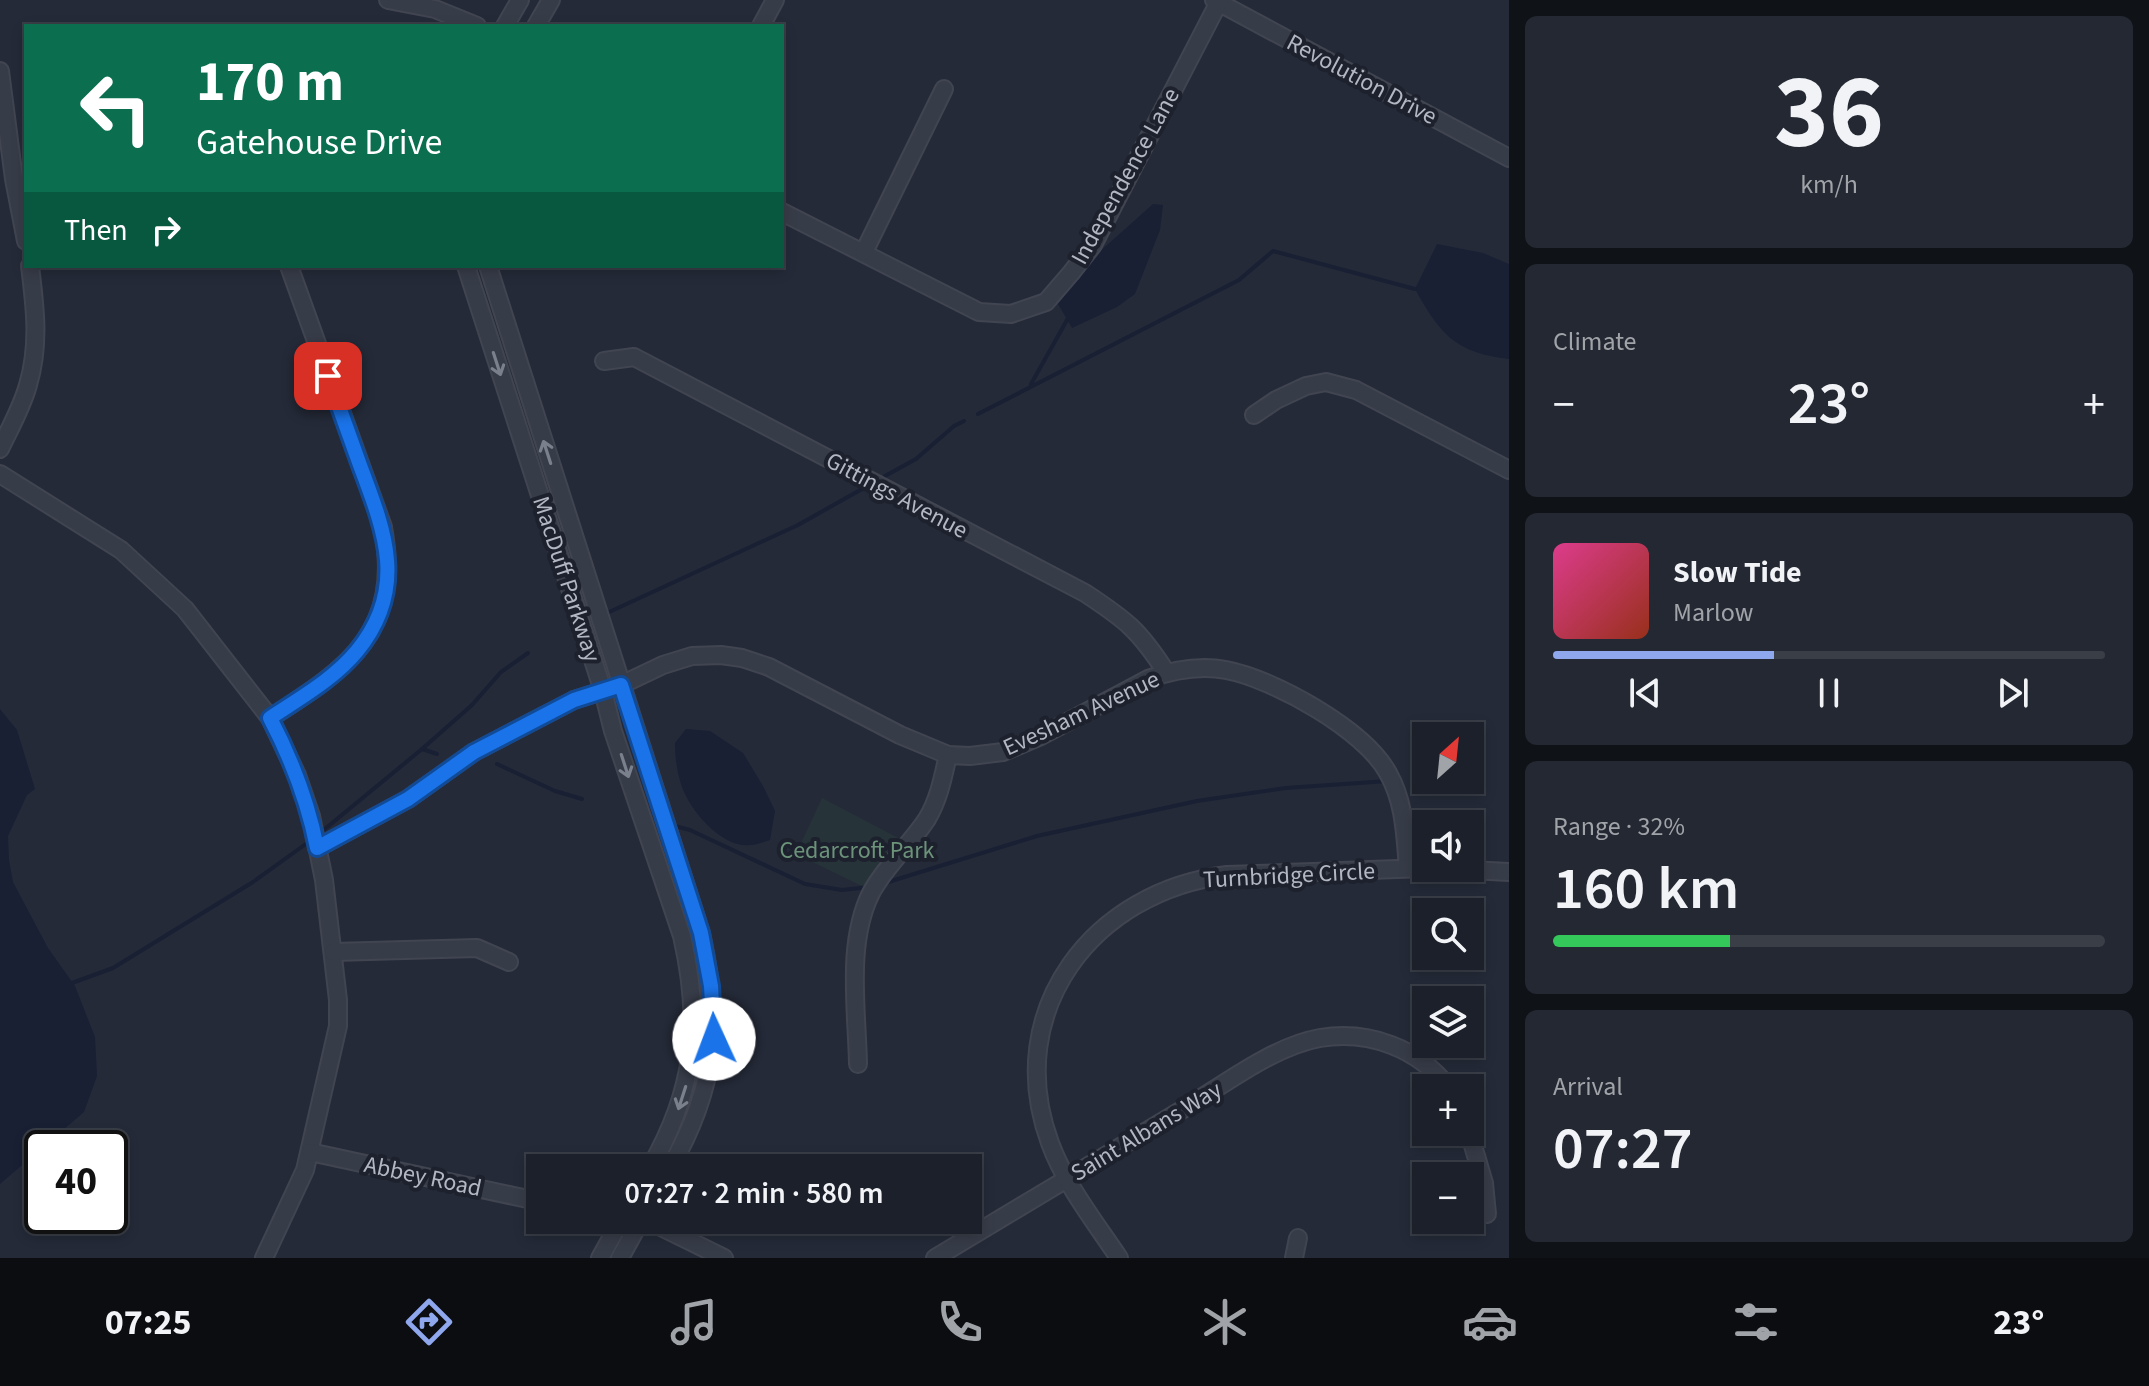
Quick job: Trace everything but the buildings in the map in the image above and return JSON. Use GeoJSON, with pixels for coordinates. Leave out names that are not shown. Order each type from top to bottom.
{"type":"FeatureCollection","features":[{"type":"Feature","properties":{"kind":"street"},"geometry":{"type":"LineString","coordinates":[[388,0],[435,9],[472,24]]}},
{"type":"Feature","properties":{"kind":"street"},"geometry":{"type":"LineString","coordinates":[[506,24],[520,0]]}},
{"type":"Feature","properties":{"kind":"street"},"geometry":{"type":"LineString","coordinates":[[537,24],[551,0]]}},
{"type":"Feature","properties":{"kind":"street"},"geometry":{"type":"LineString","coordinates":[[762,24],[775,0]]}},
{"type":"Feature","properties":{"kind":"street","name":"Revolution Drive"},"geometry":{"type":"LineString","coordinates":[[1218,1],[1509,158]]}},
{"type":"Feature","properties":{"kind":"street","name":"Independence Lane"},"geometry":{"type":"LineString","coordinates":[[784,213],[979,312],[1011,314],[1046,302],[1093,245],[1218,1]]}},
{"type":"Feature","properties":{"kind":"street"},"geometry":{"type":"LineString","coordinates":[[0,71],[7,180],[24,235]]}},
{"type":"Feature","properties":{"kind":"street"},"geometry":{"type":"LineString","coordinates":[[864,252],[944,89]]}},
{"type":"Feature","properties":{"kind":"street"},"geometry":{"type":"LineString","coordinates":[[0,449],[34,365],[37,314],[30,268]]}},
{"type":"Feature","properties":{"kind":"street"},"geometry":{"type":"LineString","coordinates":[[270,718],[306,695],[357,651],[381,612],[387,592],[388,569],[383,527],[290,268]]}},
{"type":"Feature","properties":{"kind":"street","name":"MacDuff Parkway"},"geometry":{"type":"LineString","coordinates":[[467,268],[603,691],[613,731],[682,936],[692,991],[694,1040],[688,1079],[676,1115],[657,1154]]}},
{"type":"Feature","properties":{"kind":"street","name":"MacDuff Parkway"},"geometry":{"type":"LineString","coordinates":[[489,268],[701,933],[714,1011],[714,1039],[707,1080],[694,1122],[677,1154]]}},
{"type":"Feature","properties":{"kind":"street","name":"Gittings Avenue"},"geometry":{"type":"LineString","coordinates":[[604,361],[634,357],[1085,593],[1130,623],[1148,643],[1166,672]]}},
{"type":"Feature","properties":{"kind":"street"},"geometry":{"type":"LineString","coordinates":[[1254,415],[1306,386],[1326,382],[1356,390],[1509,470]]}},
{"type":"Feature","properties":{"kind":"street"},"geometry":{"type":"LineString","coordinates":[[0,474],[96,533],[138,564],[185,609],[270,718],[297,775],[311,816],[333,952],[338,1026],[305,1170],[264,1258]]}},
{"type":"Feature","properties":{"kind":"street","name":"Evesham Avenue"},"geometry":{"type":"LineString","coordinates":[[317,848],[408,799],[474,752],[574,700],[692,656],[721,655],[769,667],[866,719],[948,755],[970,756],[1003,752],[1041,736],[1166,672],[1200,667],[1225,669],[1253,677],[1325,714],[1370,747],[1397,789],[1404,816],[1408,868]]}},
{"type":"Feature","properties":{"kind":"street"},"geometry":{"type":"LineString","coordinates":[[858,1064],[857,950],[871,894],[927,819],[937,799],[948,755]]}},
{"type":"Feature","properties":{"kind":"street","name":"Turnbridge Circle"},"geometry":{"type":"LineString","coordinates":[[1119,1258],[1068,1178],[1050,1143],[1040,1104],[1037,1064],[1044,1025],[1065,968],[1098,932],[1125,910],[1165,889],[1199,878],[1412,868]]}},
{"type":"Feature","properties":{"kind":"street","name":"Turnbridge Circle"},"geometry":{"type":"LineString","coordinates":[[1484,871],[1509,872]]}},
{"type":"Feature","properties":{"kind":"street"},"geometry":{"type":"LineString","coordinates":[[333,952],[477,948],[509,962]]}},
{"type":"Feature","properties":{"kind":"street","name":"Saint Albans Way"},"geometry":{"type":"LineString","coordinates":[[935,1258],[1283,1050],[1318,1038],[1368,1038],[1395,1045],[1437,1074]]}},
{"type":"Feature","properties":{"kind":"street"},"geometry":{"type":"LineString","coordinates":[[1473,1146],[1484,1183],[1487,1214]]}},
{"type":"Feature","properties":{"kind":"street","name":"Abbey Road"},"geometry":{"type":"LineString","coordinates":[[310,1152],[526,1199]]}},
{"type":"Feature","properties":{"kind":"street"},"geometry":{"type":"LineString","coordinates":[[600,1258],[613,1234]]}},
{"type":"Feature","properties":{"kind":"street"},"geometry":{"type":"LineString","coordinates":[[620,1258],[635,1234]]}},
{"type":"Feature","properties":{"kind":"street"},"geometry":{"type":"LineString","coordinates":[[673,1234],[724,1258]]}},
{"type":"Feature","properties":{"kind":"street"},"geometry":{"type":"LineString","coordinates":[[1294,1258],[1298,1238]]}},
{"type":"Feature","properties":{"kind":"green space","name":"Cedarcroft Park"},"geometry":{"type":"Polygon","coordinates":[[[822,798],[904,841],[868,889],[796,854],[822,798]]]}},
{"type":"Feature","properties":{"kind":"water"},"geometry":{"type":"Polygon","coordinates":[[[1153,204],[1163,205],[1160,230],[1135,294],[1117,307],[1072,328],[1058,304],[1098,253],[1153,204]]]}},
{"type":"Feature","properties":{"kind":"water"},"geometry":{"type":"Polygon","coordinates":[[[1437,244],[1483,253],[1509,264],[1509,359],[1462,346],[1441,329],[1424,305],[1415,289],[1437,244]]]}},
{"type":"Feature","properties":{"kind":"water"},"geometry":{"type":"Polygon","coordinates":[[[0,709],[17,730],[35,789],[27,795],[8,836],[13,882],[48,948],[75,986],[95,1037],[97,1076],[84,1112],[63,1130],[24,1130],[24,1163],[0,1184],[0,709]]]}},
{"type":"Feature","properties":{"kind":"water"},"geometry":{"type":"Polygon","coordinates":[[[686,729],[710,731],[743,753],[775,811],[770,840],[740,845],[719,835],[700,817],[682,787],[675,754],[675,743],[686,729]]]}},
{"type":"Feature","properties":{"kind":"waterway"},"geometry":{"type":"LineString","coordinates":[[978,414],[1239,280],[1273,251],[1415,289]]}},
{"type":"Feature","properties":{"kind":"waterway"},"geometry":{"type":"LineString","coordinates":[[1031,384],[1067,320]]}},
{"type":"Feature","properties":{"kind":"waterway"},"geometry":{"type":"LineString","coordinates":[[885,476],[916,459],[964,421]]}},
{"type":"Feature","properties":{"kind":"waterway"},"geometry":{"type":"LineString","coordinates":[[607,613],[798,525],[862,489]]}},
{"type":"Feature","properties":{"kind":"waterway"},"geometry":{"type":"LineString","coordinates":[[320,833],[472,705],[501,672],[528,653]]}},
{"type":"Feature","properties":{"kind":"waterway"},"geometry":{"type":"LineString","coordinates":[[422,749],[437,754]]}},
{"type":"Feature","properties":{"kind":"waterway"},"geometry":{"type":"LineString","coordinates":[[497,764],[555,791],[582,799]]}},
{"type":"Feature","properties":{"kind":"waterway"},"geometry":{"type":"LineString","coordinates":[[885,883],[1037,836],[1197,801],[1286,788],[1388,781]]}},
{"type":"Feature","properties":{"kind":"waterway"},"geometry":{"type":"LineString","coordinates":[[675,826],[690,830],[805,884],[842,890],[869,887]]}},
{"type":"Feature","properties":{"kind":"waterway"},"geometry":{"type":"LineString","coordinates":[[72,983],[113,968],[253,882],[310,841]]}},
{"type":"Feature","properties":{"kind":"route"},"geometry":{"type":"LineString","coordinates":[[328,376],[383,527],[388,569],[387,592],[381,612],[357,651],[306,695],[270,718],[297,775],[311,816],[317,848],[408,799],[474,752],[574,700],[621,685],[701,933],[711,986],[714,1039]]}}]}
